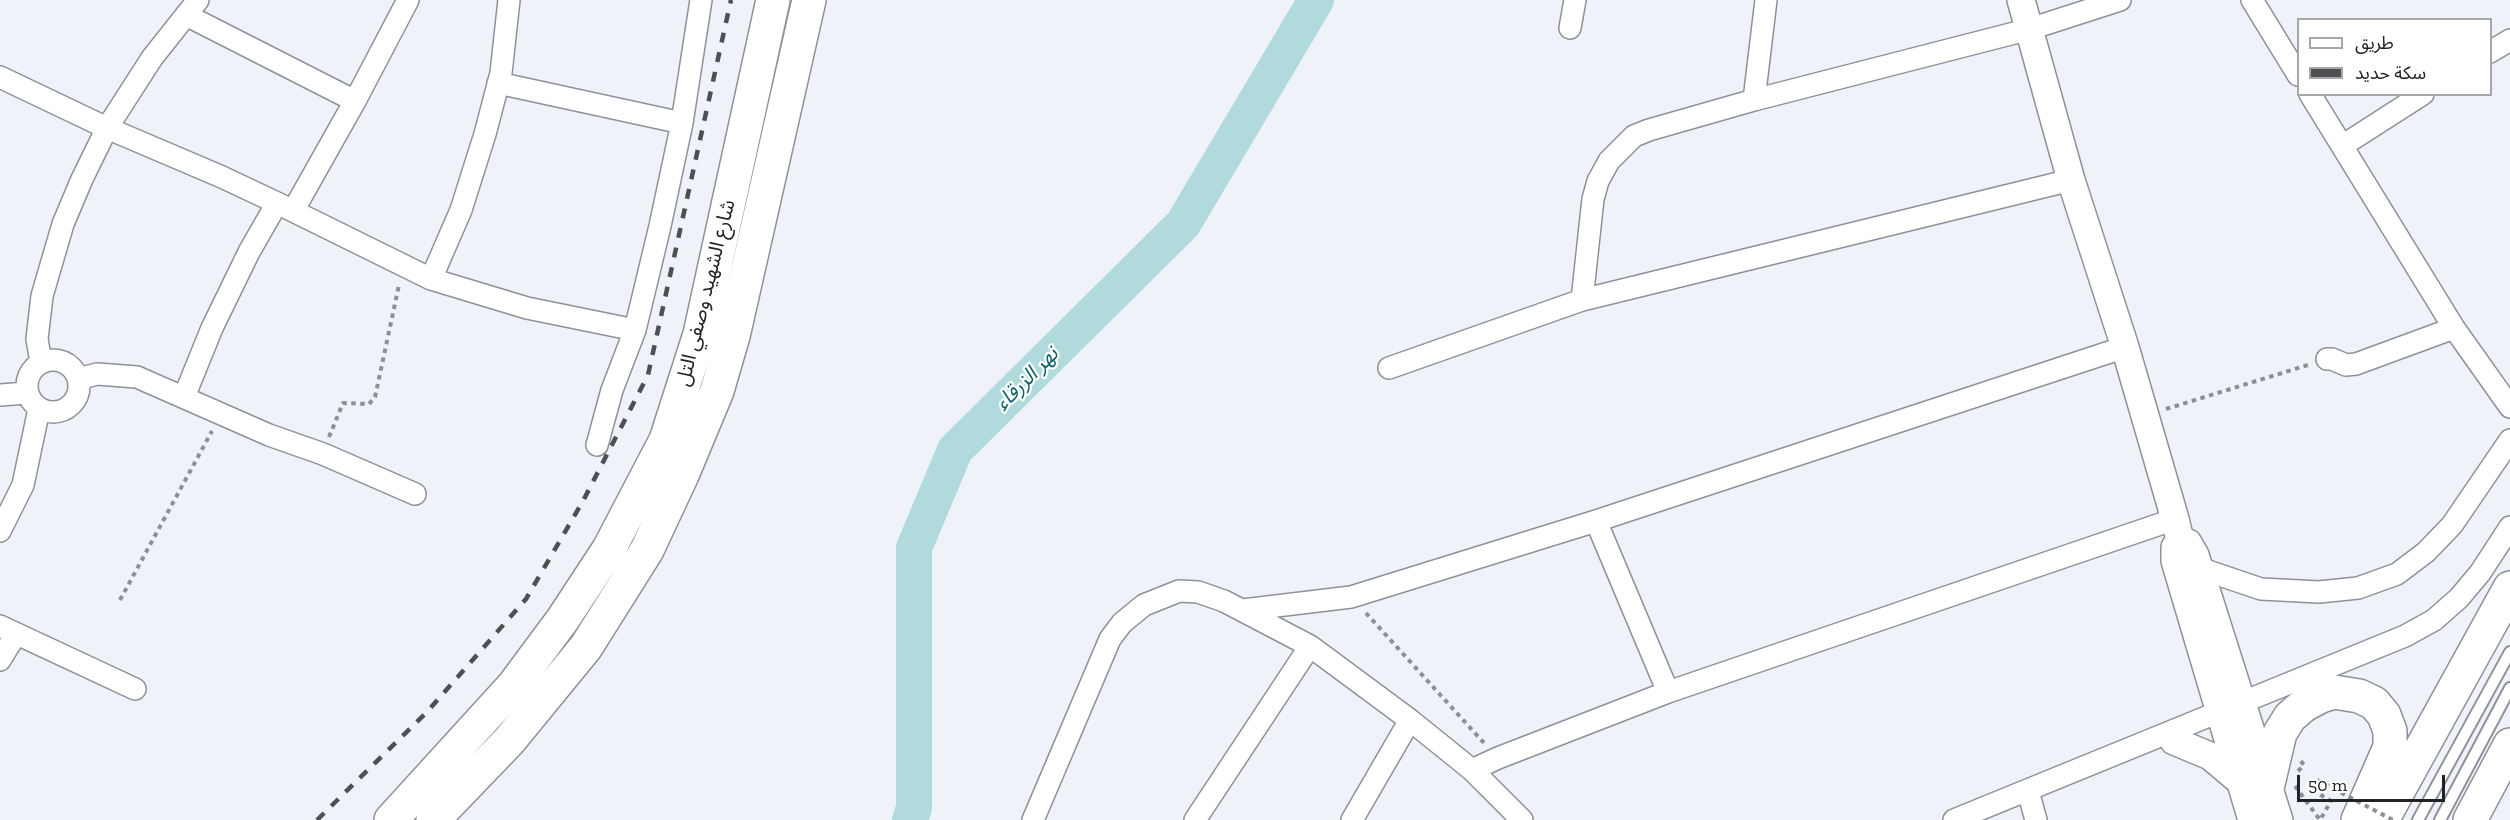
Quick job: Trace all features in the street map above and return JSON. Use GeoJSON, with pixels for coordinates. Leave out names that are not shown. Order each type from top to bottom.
{"type":"FeatureCollection","features":[{"type":"Feature","properties":{"kind":"main road","name":"شارع الشهيد وصفي التل"},"geometry":{"type":"LineString","coordinates":[[391,820],[514,685],[563,619],[609,549],[666,440],[700,334],[773,0]]}},
{"type":"Feature","properties":{"kind":"main road","name":"شارع الشهيد وصفي التل"},"geometry":{"type":"LineString","coordinates":[[433,820],[509,741],[586,647],[647,550],[682,475],[717,391],[733,336],[809,0]]}},
{"type":"Feature","properties":{"kind":"main road"},"geometry":{"type":"LineString","coordinates":[[2382,820],[2510,588]]}},
{"type":"Feature","properties":{"kind":"main road"},"geometry":{"type":"LineString","coordinates":[[2254,783],[2290,717],[2304,705],[2334,693],[2347,692],[2359,696],[2374,703],[2384,716],[2390,731],[2390,747],[2358,820]]}},
{"type":"Feature","properties":{"kind":"main road"},"geometry":{"type":"LineString","coordinates":[[2470,820],[2510,745]]}},
{"type":"Feature","properties":{"kind":"street"},"geometry":{"type":"LineString","coordinates":[[184,397],[212,328],[249,252],[285,207],[355,101],[408,0]]}},
{"type":"Feature","properties":{"kind":"street"},"geometry":{"type":"LineString","coordinates":[[431,279],[468,191],[498,83],[509,0]]}},
{"type":"Feature","properties":{"kind":"street"},"geometry":{"type":"LineString","coordinates":[[597,445],[612,390],[635,330],[660,226],[682,123],[701,0]]}},
{"type":"Feature","properties":{"kind":"street"},"geometry":{"type":"LineString","coordinates":[[1570,28],[1575,0]]}},
{"type":"Feature","properties":{"kind":"street"},"geometry":{"type":"LineString","coordinates":[[1754,100],[1766,0]]}},
{"type":"Feature","properties":{"kind":"street"},"geometry":{"type":"LineString","coordinates":[[2021,0],[2071,180],[2125,347],[2178,529],[2191,548],[2199,568],[2233,713],[2254,783],[2280,820]]}},
{"type":"Feature","properties":{"kind":"street"},"geometry":{"type":"LineString","coordinates":[[1582,300],[1593,199],[1598,181],[1609,161],[1634,136],[1754,100],[2030,29],[2120,0]]}},
{"type":"Feature","properties":{"kind":"street"},"geometry":{"type":"LineString","coordinates":[[2252,0],[2297,73]]}},
{"type":"Feature","properties":{"kind":"street"},"geometry":{"type":"LineString","coordinates":[[41,362],[38,339],[40,309],[63,224],[107,128],[152,58],[192,7],[355,101]]}},
{"type":"Feature","properties":{"kind":"street"},"geometry":{"type":"LineString","coordinates":[[2492,51],[2510,40]]}},
{"type":"Feature","properties":{"kind":"street"},"geometry":{"type":"LineString","coordinates":[[0,77],[107,128],[222,177],[431,279],[527,308],[635,330]]}},
{"type":"Feature","properties":{"kind":"street"},"geometry":{"type":"LineString","coordinates":[[498,83],[682,123]]}},
{"type":"Feature","properties":{"kind":"street"},"geometry":{"type":"LineString","coordinates":[[2311,96],[2454,328],[2510,407]]}},
{"type":"Feature","properties":{"kind":"street"},"geometry":{"type":"LineString","coordinates":[[2342,146],[2420,96]]}},
{"type":"Feature","properties":{"kind":"street"},"geometry":{"type":"LineString","coordinates":[[1389,369],[1582,300],[2071,180]]}},
{"type":"Feature","properties":{"kind":"street"},"geometry":{"type":"LineString","coordinates":[[2327,359],[2346,365],[2356,364],[2454,328]]}},
{"type":"Feature","properties":{"kind":"street"},"geometry":{"type":"LineString","coordinates":[[1243,610],[1351,597],[1596,521],[2125,347]]}},
{"type":"Feature","properties":{"kind":"street"},"geometry":{"type":"LineString","coordinates":[[0,395],[32,401],[47,413],[66,410],[78,395],[78,379],[70,366],[64,362],[53,360],[41,362],[32,369],[27,380],[32,401],[23,485],[0,531]]}},
{"type":"Feature","properties":{"kind":"street"},"geometry":{"type":"LineString","coordinates":[[78,379],[97,374],[128,375],[415,494]]}},
{"type":"Feature","properties":{"kind":"street"},"geometry":{"type":"LineString","coordinates":[[2199,568],[2261,589],[2319,592],[2358,588],[2397,574],[2426,552],[2452,525],[2510,440]]}},
{"type":"Feature","properties":{"kind":"street"},"geometry":{"type":"LineString","coordinates":[[1596,521],[1668,692]]}},
{"type":"Feature","properties":{"kind":"street"},"geometry":{"type":"LineString","coordinates":[[2134,748],[2148,749],[2174,741],[2405,636],[2434,620],[2459,598],[2480,573],[2510,527]]}},
{"type":"Feature","properties":{"kind":"street"},"geometry":{"type":"LineString","coordinates":[[1472,770],[1668,692],[2178,529]]}},
{"type":"Feature","properties":{"kind":"street"},"geometry":{"type":"LineString","coordinates":[[2178,529],[2175,561],[2233,713]]}},
{"type":"Feature","properties":{"kind":"street"},"geometry":{"type":"LineString","coordinates":[[1033,820],[1110,639],[1122,623],[1144,605],[1179,591],[1198,592],[1243,610],[1310,646],[1410,720],[1472,770],[1522,820]]}},
{"type":"Feature","properties":{"kind":"street"},"geometry":{"type":"LineString","coordinates":[[0,660],[8,630],[135,689]]}},
{"type":"Feature","properties":{"kind":"street"},"geometry":{"type":"LineString","coordinates":[[1195,820],[1310,646]]}},
{"type":"Feature","properties":{"kind":"street"},"geometry":{"type":"LineString","coordinates":[[1954,820],[2134,748],[2146,740],[2305,694],[2334,693]]}},
{"type":"Feature","properties":{"kind":"street"},"geometry":{"type":"LineString","coordinates":[[1352,820],[1410,720]]}},
{"type":"Feature","properties":{"kind":"street"},"geometry":{"type":"LineString","coordinates":[[2174,741],[2210,756],[2254,783]]}},
{"type":"Feature","properties":{"kind":"street"},"geometry":{"type":"LineString","coordinates":[[2252,820],[2254,783]]}},
{"type":"Feature","properties":{"kind":"street"},"geometry":{"type":"LineString","coordinates":[[2028,791],[2037,820]]}},
{"type":"Feature","properties":{"kind":"lane"},"geometry":{"type":"LineString","coordinates":[[2418,820],[2510,652]]}},
{"type":"Feature","properties":{"kind":"lane"},"geometry":{"type":"LineString","coordinates":[[2440,820],[2510,688]]}},
{"type":"Feature","properties":{"kind":"path"},"geometry":{"type":"LineString","coordinates":[[323,454],[341,405],[346,402],[369,404],[375,397],[396,295],[405,268]]}},
{"type":"Feature","properties":{"kind":"path"},"geometry":{"type":"LineString","coordinates":[[2145,415],[2327,359]]}},
{"type":"Feature","properties":{"kind":"path"},"geometry":{"type":"LineString","coordinates":[[120,600],[221,415]]}},
{"type":"Feature","properties":{"kind":"path"},"geometry":{"type":"LineString","coordinates":[[1351,597],[1498,758]]}},
{"type":"Feature","properties":{"kind":"path"},"geometry":{"type":"LineString","coordinates":[[2311,808],[2319,820],[2331,801],[2312,790],[2317,780],[2393,820]]}},
{"type":"Feature","properties":{"kind":"waterway","name":"نهر الزرقاء"},"geometry":{"type":"LineString","coordinates":[[910,820],[914,808],[914,548],[955,450],[1183,224],[1316,0]]}},
{"type":"Feature","properties":{"kind":"railway"},"geometry":{"type":"LineString","coordinates":[[317,820],[427,712],[526,599],[583,501],[648,375],[731,0]]}}]}
